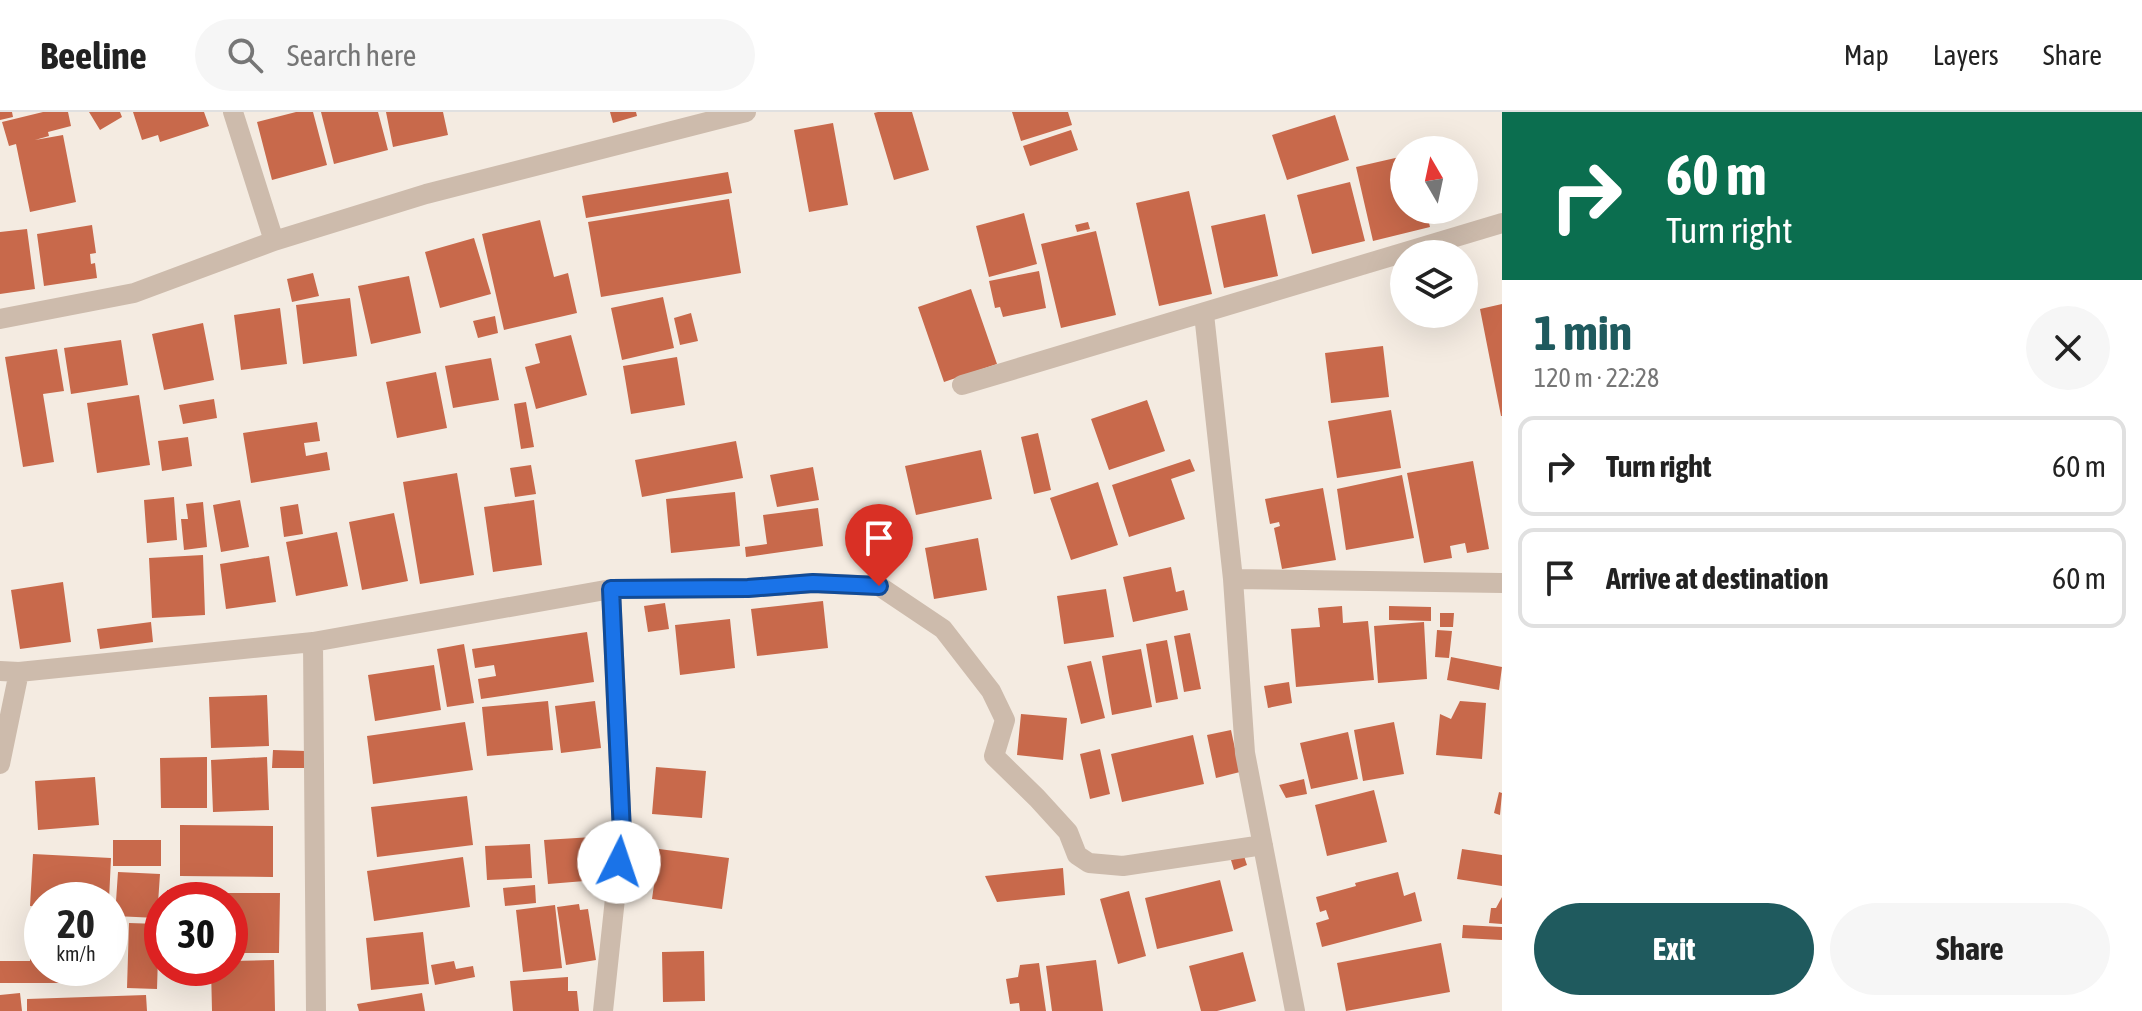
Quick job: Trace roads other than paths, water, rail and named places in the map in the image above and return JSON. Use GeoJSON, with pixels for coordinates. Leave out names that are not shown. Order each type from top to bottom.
{"type":"FeatureCollection","features":[{"type":"Feature","properties":{"kind":"street"},"geometry":{"type":"LineString","coordinates":[[233,112],[274,241]]}},
{"type":"Feature","properties":{"kind":"street"},"geometry":{"type":"LineString","coordinates":[[0,319],[134,293],[274,241],[426,194],[746,112]]}},
{"type":"Feature","properties":{"kind":"street"},"geometry":{"type":"LineString","coordinates":[[962,385],[1502,223]]}},
{"type":"Feature","properties":{"kind":"street"},"geometry":{"type":"LineString","coordinates":[[1204,314],[1233,579],[1245,753],[1295,1011]]}},
{"type":"Feature","properties":{"kind":"street"},"geometry":{"type":"LineString","coordinates":[[1233,579],[1502,583]]}},
{"type":"Feature","properties":{"kind":"street"},"geometry":{"type":"LineString","coordinates":[[0,764],[9,672],[313,642],[611,589],[748,588],[813,583],[879,586],[943,629],[991,691],[1005,720],[994,756],[1068,832],[1077,855],[1089,863],[1123,866],[1263,845]]}},
{"type":"Feature","properties":{"kind":"street"},"geometry":{"type":"LineString","coordinates":[[603,1011],[622,833],[611,589]]}},
{"type":"Feature","properties":{"kind":"street"},"geometry":{"type":"LineString","coordinates":[[313,642],[316,1011]]}}]}
